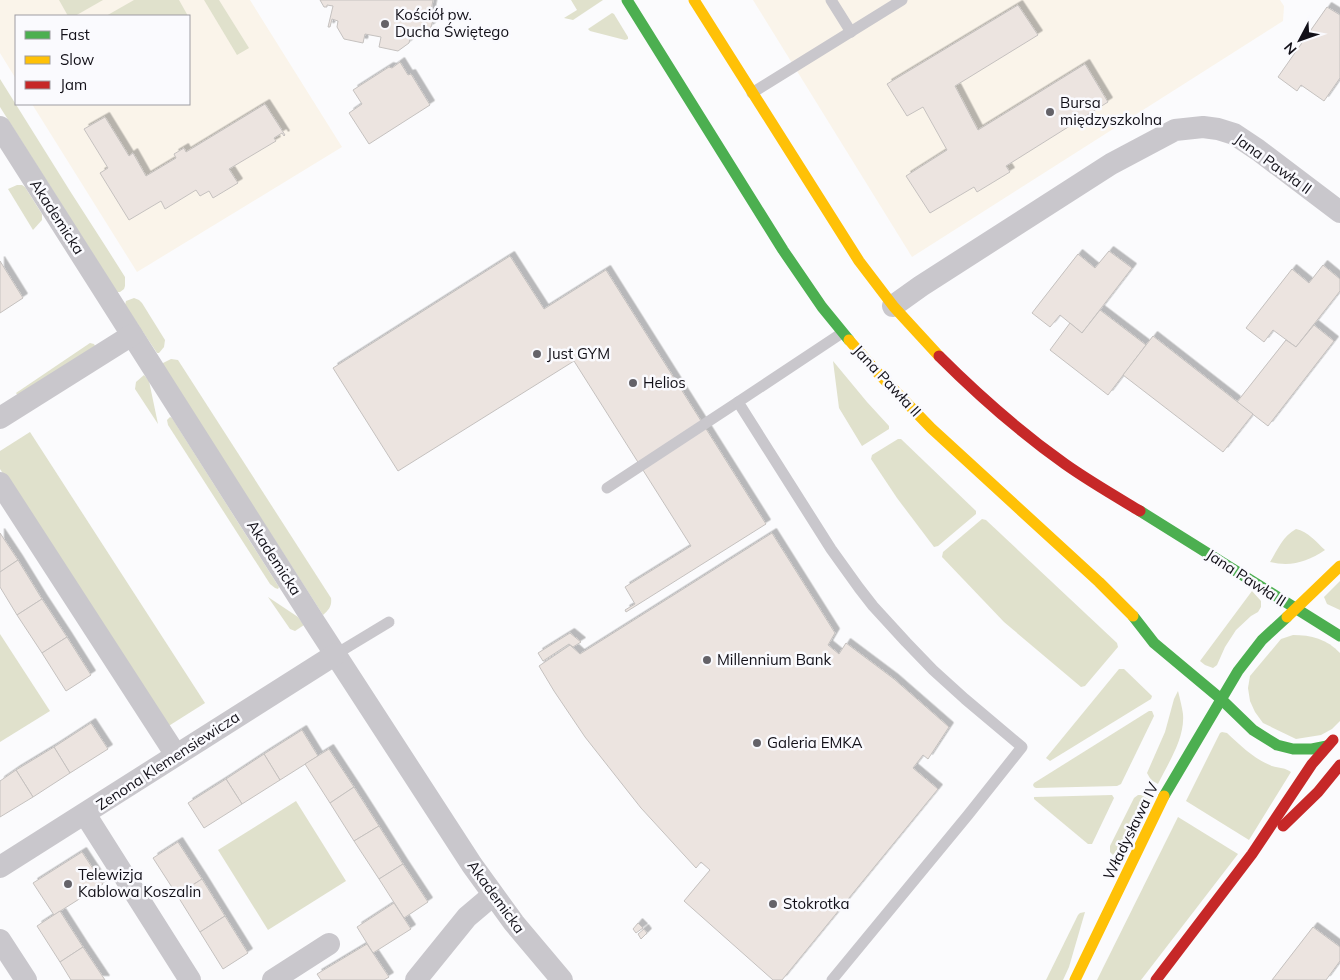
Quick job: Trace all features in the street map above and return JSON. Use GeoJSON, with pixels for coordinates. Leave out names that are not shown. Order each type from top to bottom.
{"type":"FeatureCollection","features":[{"type":"Feature","properties":{"kind":"main road","name":"Jana Pawła II"},"geometry":{"type":"LineString","coordinates":[[627,0],[783,250],[822,307],[876,372],[932,428],[1128,610],[1154,643],[1221,699],[1253,730],[1276,744],[1294,749],[1327,746]]}},
{"type":"Feature","properties":{"kind":"main road","name":"Jana Pawła II"},"geometry":{"type":"LineString","coordinates":[[694,0],[851,250],[893,306],[940,359],[1027,436],[1066,465],[1340,636]]}},
{"type":"Feature","properties":{"kind":"main road"},"geometry":{"type":"LineString","coordinates":[[1294,609],[1340,566]]}},
{"type":"Feature","properties":{"kind":"main road","name":"Władysława IV"},"geometry":{"type":"LineString","coordinates":[[1075,980],[1167,789],[1238,671],[1262,640],[1294,609]]}},
{"type":"Feature","properties":{"kind":"main road"},"geometry":{"type":"LineString","coordinates":[[1156,980],[1252,854],[1312,764],[1340,734]]}},
{"type":"Feature","properties":{"kind":"main road"},"geometry":{"type":"LineString","coordinates":[[1252,854],[1308,802],[1340,764]]}},
{"type":"Feature","properties":{"kind":"street","name":"Akademicka"},"geometry":{"type":"LineString","coordinates":[[0,127],[451,832],[493,895],[562,980]]}},
{"type":"Feature","properties":{"kind":"street","name":"Jana Pawła II"},"geometry":{"type":"LineString","coordinates":[[893,306],[929,280],[1111,164],[1175,130],[1202,127],[1234,134],[1340,212]]}},
{"type":"Feature","properties":{"kind":"street"},"geometry":{"type":"LineString","coordinates":[[0,418],[132,335]]}},
{"type":"Feature","properties":{"kind":"street"},"geometry":{"type":"LineString","coordinates":[[0,483],[176,755]]}},
{"type":"Feature","properties":{"kind":"street","name":"Zenona Klemensiewicza"},"geometry":{"type":"LineString","coordinates":[[0,867],[336,654]]}},
{"type":"Feature","properties":{"kind":"street"},"geometry":{"type":"LineString","coordinates":[[85,814],[190,980]]}},
{"type":"Feature","properties":{"kind":"street"},"geometry":{"type":"LineString","coordinates":[[416,980],[467,917],[493,895]]}},
{"type":"Feature","properties":{"kind":"street"},"geometry":{"type":"LineString","coordinates":[[0,940],[26,980]]}},
{"type":"Feature","properties":{"kind":"street"},"geometry":{"type":"LineString","coordinates":[[273,980],[329,944]]}},
{"type":"Feature","properties":{"kind":"lane"},"geometry":{"type":"LineString","coordinates":[[831,0],[851,32]]}},
{"type":"Feature","properties":{"kind":"lane"},"geometry":{"type":"LineString","coordinates":[[752,93],[902,0]]}},
{"type":"Feature","properties":{"kind":"lane"},"geometry":{"type":"LineString","coordinates":[[607,488],[842,333]]}},
{"type":"Feature","properties":{"kind":"lane"},"geometry":{"type":"LineString","coordinates":[[738,402],[831,549],[859,588],[906,642],[965,700],[1022,747],[832,980]]}},
{"type":"Feature","properties":{"kind":"lane"},"geometry":{"type":"LineString","coordinates":[[336,654],[389,622]]}},
{"type":"Feature","properties":{"kind":"shaded area"},"geometry":{"type":"Polygon","coordinates":[[[0,0],[250,0],[342,147],[137,272],[33,105],[190,105],[190,15],[15,15],[15,77],[0,53],[0,0]]]}},
{"type":"Feature","properties":{"kind":"shaded area"},"geometry":{"type":"Polygon","coordinates":[[[753,0],[1280,0],[1284,6],[1283,21],[912,257],[753,0]]]}},
{"type":"Feature","properties":{"kind":"green space"},"geometry":{"type":"Polygon","coordinates":[[[59,0],[103,0],[77,15],[67,15],[59,0]]]}},
{"type":"Feature","properties":{"kind":"green space"},"geometry":{"type":"Polygon","coordinates":[[[134,0],[179,0],[187,15],[108,15],[134,0]]]}},
{"type":"Feature","properties":{"kind":"green space"},"geometry":{"type":"Polygon","coordinates":[[[204,0],[219,0],[249,48],[237,55],[204,0]]]}},
{"type":"Feature","properties":{"kind":"green space"},"geometry":{"type":"Polygon","coordinates":[[[571,0],[603,0],[573,20],[564,18],[577,10],[571,0]]]}},
{"type":"Feature","properties":{"kind":"green space"},"geometry":{"type":"Polygon","coordinates":[[[612,13],[628,39],[625,40],[588,29],[612,13]]]}},
{"type":"Feature","properties":{"kind":"green space"},"geometry":{"type":"Polygon","coordinates":[[[0,79],[125,277],[124,289],[120,292],[117,292],[0,107],[0,79]]]}},
{"type":"Feature","properties":{"kind":"green space"},"geometry":{"type":"Polygon","coordinates":[[[17,185],[25,187],[42,214],[42,220],[33,230],[8,189],[17,185]]]}},
{"type":"Feature","properties":{"kind":"green space"},"geometry":{"type":"Polygon","coordinates":[[[134,298],[142,303],[165,340],[164,347],[159,353],[157,353],[125,305],[126,301],[134,298]]]}},
{"type":"Feature","properties":{"kind":"green space"},"geometry":{"type":"Polygon","coordinates":[[[90,343],[95,346],[18,396],[16,393],[90,343]]]}},
{"type":"Feature","properties":{"kind":"green space"},"geometry":{"type":"Polygon","coordinates":[[[171,359],[178,360],[331,598],[330,608],[323,615],[163,366],[163,363],[171,359]]]}},
{"type":"Feature","properties":{"kind":"green space"},"geometry":{"type":"Polygon","coordinates":[[[833,361],[889,426],[889,429],[862,446],[839,408],[833,361]]]}},
{"type":"Feature","properties":{"kind":"green space"},"geometry":{"type":"Polygon","coordinates":[[[144,375],[149,381],[158,424],[135,389],[136,382],[144,375]]]}},
{"type":"Feature","properties":{"kind":"green space"},"geometry":{"type":"Polygon","coordinates":[[[170,417],[279,587],[278,589],[270,584],[168,425],[167,420],[170,417]]]}},
{"type":"Feature","properties":{"kind":"green space"},"geometry":{"type":"Polygon","coordinates":[[[30,432],[205,703],[167,727],[0,469],[0,451],[30,432]]]}},
{"type":"Feature","properties":{"kind":"green space"},"geometry":{"type":"Polygon","coordinates":[[[901,439],[976,511],[976,514],[938,546],[934,547],[897,498],[871,459],[872,455],[901,439]]]}},
{"type":"Feature","properties":{"kind":"green space"},"geometry":{"type":"Polygon","coordinates":[[[982,519],[986,520],[1117,643],[1118,647],[1085,686],[1081,687],[1004,622],[942,557],[943,552],[982,519]]]}},
{"type":"Feature","properties":{"kind":"green space"},"geometry":{"type":"Polygon","coordinates":[[[1296,529],[1308,535],[1325,550],[1312,558],[1292,564],[1270,562],[1284,539],[1296,529]]]}},
{"type":"Feature","properties":{"kind":"green space"},"geometry":{"type":"Polygon","coordinates":[[[1340,581],[1340,610],[1327,604],[1324,597],[1340,581]]]}},
{"type":"Feature","properties":{"kind":"green space"},"geometry":{"type":"Polygon","coordinates":[[[1252,591],[1261,601],[1261,607],[1258,612],[1236,630],[1225,647],[1217,665],[1213,668],[1205,665],[1200,661],[1252,591]]]}},
{"type":"Feature","properties":{"kind":"green space"},"geometry":{"type":"Polygon","coordinates":[[[268,597],[298,617],[304,625],[295,631],[290,629],[268,597]]]}},
{"type":"Feature","properties":{"kind":"green space"},"geometry":{"type":"Polygon","coordinates":[[[0,634],[50,711],[0,742],[0,634]]]}},
{"type":"Feature","properties":{"kind":"green space"},"geometry":{"type":"Polygon","coordinates":[[[1293,635],[1324,641],[1340,653],[1340,721],[1332,729],[1321,735],[1296,739],[1263,723],[1250,701],[1248,688],[1250,676],[1281,639],[1293,635]]]}},
{"type":"Feature","properties":{"kind":"green space"},"geometry":{"type":"Polygon","coordinates":[[[1119,669],[1124,669],[1152,696],[1151,699],[1050,761],[1046,758],[1119,669]]]}},
{"type":"Feature","properties":{"kind":"green space"},"geometry":{"type":"Polygon","coordinates":[[[1178,691],[1183,714],[1181,733],[1179,742],[1158,784],[1151,780],[1147,773],[1165,732],[1178,691]]]}},
{"type":"Feature","properties":{"kind":"green space"},"geometry":{"type":"Polygon","coordinates":[[[1149,711],[1152,711],[1154,716],[1121,784],[1117,786],[1034,787],[1034,783],[1149,711]]]}},
{"type":"Feature","properties":{"kind":"green space"},"geometry":{"type":"Polygon","coordinates":[[[1222,732],[1227,733],[1259,760],[1291,772],[1249,840],[1186,801],[1222,732]]]}},
{"type":"Feature","properties":{"kind":"green space"},"geometry":{"type":"Polygon","coordinates":[[[1112,795],[1114,798],[1092,844],[1088,844],[1034,799],[1034,797],[1112,795]]]}},
{"type":"Feature","properties":{"kind":"green space"},"geometry":{"type":"Polygon","coordinates":[[[1138,795],[1150,800],[1143,815],[1113,855],[1110,852],[1110,846],[1134,798],[1138,795]]]}},
{"type":"Feature","properties":{"kind":"green space"},"geometry":{"type":"Polygon","coordinates":[[[296,801],[346,881],[268,930],[218,850],[296,801]]]}},
{"type":"Feature","properties":{"kind":"green space"},"geometry":{"type":"Polygon","coordinates":[[[1178,817],[1238,854],[1141,980],[1097,980],[1178,817]]]}},
{"type":"Feature","properties":{"kind":"green space"},"geometry":{"type":"Polygon","coordinates":[[[1085,912],[1069,967],[1063,980],[1046,980],[1078,915],[1085,912]]]}},
{"type":"Feature","properties":{"kind":"building","name":"Kościół pw. Ducha Świętego"},"geometry":{"type":"Polygon","coordinates":[[[320,0],[433,0],[431,11],[438,11],[439,13],[430,13],[429,19],[433,20],[431,27],[426,30],[413,27],[409,43],[398,51],[379,47],[381,37],[365,34],[363,43],[344,39],[337,27],[338,21],[332,19],[330,27],[328,27],[333,6],[327,5],[327,7],[324,7],[320,0]]]}},
{"type":"Feature","properties":{"kind":"building","name":"Bursa międzyszkolna"},"geometry":{"type":"Polygon","coordinates":[[[1018,5],[1038,35],[955,86],[978,130],[1085,64],[1108,102],[1006,166],[1010,172],[977,192],[974,187],[930,213],[906,176],[947,150],[923,107],[907,116],[887,84],[1018,5]]]}},
{"type":"Feature","properties":{"kind":"building"},"geometry":{"type":"Polygon","coordinates":[[[1327,7],[1340,15],[1340,78],[1324,101],[1301,85],[1297,91],[1278,77],[1327,7]]]}},
{"type":"Feature","properties":{"kind":"building"},"geometry":{"type":"Polygon","coordinates":[[[400,62],[408,75],[411,74],[430,105],[369,144],[349,113],[362,104],[353,90],[400,62]]]}},
{"type":"Feature","properties":{"kind":"building"},"geometry":{"type":"Polygon","coordinates":[[[265,104],[285,135],[282,133],[274,138],[276,141],[229,169],[238,183],[213,198],[209,191],[200,196],[196,190],[165,209],[161,201],[129,220],[100,173],[108,168],[84,129],[105,117],[129,156],[133,153],[146,176],[176,158],[174,154],[184,148],[186,152],[265,104]]]}},
{"type":"Feature","properties":{"kind":"building"},"geometry":{"type":"Polygon","coordinates":[[[1109,251],[1132,268],[1082,333],[1060,315],[1050,327],[1032,313],[1078,254],[1095,268],[1109,251]]]}},
{"type":"Feature","properties":{"kind":"building"},"geometry":{"type":"Polygon","coordinates":[[[510,256],[544,309],[606,270],[766,524],[626,612],[625,610],[635,604],[625,587],[691,546],[574,361],[398,471],[333,368],[510,256]]]}},
{"type":"Feature","properties":{"kind":"building"},"geometry":{"type":"Polygon","coordinates":[[[0,261],[23,298],[0,313],[0,261]]]}},
{"type":"Feature","properties":{"kind":"building"},"geometry":{"type":"Polygon","coordinates":[[[1323,265],[1340,279],[1340,291],[1296,347],[1273,330],[1264,342],[1246,328],[1292,269],[1309,283],[1323,265]]]}},
{"type":"Feature","properties":{"kind":"building"},"geometry":{"type":"Polygon","coordinates":[[[1100,310],[1146,345],[1108,395],[1050,350],[1070,323],[1082,333],[1100,310]]]}},
{"type":"Feature","properties":{"kind":"building"},"geometry":{"type":"Polygon","coordinates":[[[1314,325],[1334,341],[1268,426],[1237,402],[1286,340],[1296,347],[1314,325]]]}},
{"type":"Feature","properties":{"kind":"building"},"geometry":{"type":"Polygon","coordinates":[[[1153,336],[1253,414],[1223,452],[1123,375],[1153,336]]]}},
{"type":"Feature","properties":{"kind":"building"},"geometry":{"type":"Polygon","coordinates":[[[0,533],[18,560],[0,572],[0,533]]]}},
{"type":"Feature","properties":{"kind":"building"},"geometry":{"type":"Polygon","coordinates":[[[772,533],[835,633],[828,645],[839,654],[846,643],[894,679],[949,727],[928,759],[923,755],[913,768],[938,789],[782,980],[773,980],[684,901],[710,870],[701,862],[696,868],[641,808],[585,737],[539,666],[570,645],[580,654],[772,533]]]}},
{"type":"Feature","properties":{"kind":"building"},"geometry":{"type":"Polygon","coordinates":[[[18,560],[42,599],[17,615],[0,587],[0,572],[18,560]]]}},
{"type":"Feature","properties":{"kind":"building"},"geometry":{"type":"Polygon","coordinates":[[[42,599],[67,637],[42,653],[17,615],[42,599]]]}},
{"type":"Feature","properties":{"kind":"building"},"geometry":{"type":"Polygon","coordinates":[[[570,633],[581,642],[573,647],[569,644],[543,661],[538,653],[570,633]]]}},
{"type":"Feature","properties":{"kind":"building"},"geometry":{"type":"Polygon","coordinates":[[[67,637],[91,675],[66,691],[42,653],[67,637]]]}},
{"type":"Feature","properties":{"kind":"building"},"geometry":{"type":"Polygon","coordinates":[[[91,723],[108,749],[70,773],[54,747],[91,723]]]}},
{"type":"Feature","properties":{"kind":"building"},"geometry":{"type":"Polygon","coordinates":[[[302,730],[318,756],[280,780],[264,754],[302,730]]]}},
{"type":"Feature","properties":{"kind":"building"},"geometry":{"type":"Polygon","coordinates":[[[54,747],[70,773],[33,797],[16,770],[54,747]]]}},
{"type":"Feature","properties":{"kind":"building"},"geometry":{"type":"Polygon","coordinates":[[[329,749],[354,787],[330,803],[305,764],[329,749]]]}},
{"type":"Feature","properties":{"kind":"building"},"geometry":{"type":"Polygon","coordinates":[[[264,754],[280,780],[242,804],[226,779],[264,754]]]}},
{"type":"Feature","properties":{"kind":"building"},"geometry":{"type":"Polygon","coordinates":[[[16,770],[33,797],[0,817],[0,781],[16,770]]]}},
{"type":"Feature","properties":{"kind":"building"},"geometry":{"type":"Polygon","coordinates":[[[226,779],[242,804],[204,828],[188,803],[226,779]]]}},
{"type":"Feature","properties":{"kind":"building"},"geometry":{"type":"Polygon","coordinates":[[[354,787],[379,826],[354,841],[330,803],[354,787]]]}},
{"type":"Feature","properties":{"kind":"building"},"geometry":{"type":"Polygon","coordinates":[[[379,826],[403,864],[379,879],[354,841],[379,826]]]}},
{"type":"Feature","properties":{"kind":"building"},"geometry":{"type":"Polygon","coordinates":[[[178,842],[202,879],[177,895],[153,858],[178,842]]]}},
{"type":"Feature","properties":{"kind":"building","name":"Telewizja Kablowa Koszalin"},"geometry":{"type":"Polygon","coordinates":[[[82,852],[103,884],[54,915],[33,883],[82,852]]]}},
{"type":"Feature","properties":{"kind":"building"},"geometry":{"type":"Polygon","coordinates":[[[403,864],[428,902],[404,918],[379,879],[403,864]]]}},
{"type":"Feature","properties":{"kind":"building"},"geometry":{"type":"Polygon","coordinates":[[[202,879],[225,916],[200,932],[177,895],[202,879]]]}},
{"type":"Feature","properties":{"kind":"building"},"geometry":{"type":"Polygon","coordinates":[[[394,903],[411,929],[373,953],[357,927],[394,903]]]}},
{"type":"Feature","properties":{"kind":"building"},"geometry":{"type":"Polygon","coordinates":[[[60,911],[83,947],[60,962],[37,926],[60,911]]]}},
{"type":"Feature","properties":{"kind":"building"},"geometry":{"type":"Polygon","coordinates":[[[225,916],[248,953],[223,969],[200,932],[225,916]]]}},
{"type":"Feature","properties":{"kind":"building"},"geometry":{"type":"Polygon","coordinates":[[[638,923],[643,928],[636,933],[633,929],[638,923]]]}},
{"type":"Feature","properties":{"kind":"building"},"geometry":{"type":"Polygon","coordinates":[[[1313,927],[1340,947],[1340,961],[1326,980],[1272,980],[1313,927]]]}},
{"type":"Feature","properties":{"kind":"building"},"geometry":{"type":"Polygon","coordinates":[[[644,929],[647,933],[641,939],[638,934],[644,929]]]}},
{"type":"Feature","properties":{"kind":"building"},"geometry":{"type":"Polygon","coordinates":[[[367,944],[389,977],[384,980],[321,980],[317,974],[367,944]]]}},
{"type":"Feature","properties":{"kind":"building"},"geometry":{"type":"Polygon","coordinates":[[[83,947],[105,980],[71,980],[60,962],[83,947]]]}},
{"type":"Feature","properties":{"kind":"traffic: fast"},"geometry":{"type":"LineString","coordinates":[[627,0],[783,250],[822,307],[849,340]]}},
{"type":"Feature","properties":{"kind":"traffic: fast"},"geometry":{"type":"LineString","coordinates":[[1140,511],[1340,636]]}},
{"type":"Feature","properties":{"kind":"traffic: fast"},"geometry":{"type":"LineString","coordinates":[[1133,616],[1154,643],[1221,699],[1253,730],[1277,745],[1293,749],[1312,749],[1327,746]]}},
{"type":"Feature","properties":{"kind":"traffic: fast"},"geometry":{"type":"LineString","coordinates":[[1164,796],[1238,671],[1262,640],[1287,617]]}},
{"type":"Feature","properties":{"kind":"traffic: slow"},"geometry":{"type":"LineString","coordinates":[[694,0],[859,261],[894,307],[939,356]]}},
{"type":"Feature","properties":{"kind":"traffic: slow"},"geometry":{"type":"LineString","coordinates":[[849,340],[931,428],[1099,582],[1133,616]]}},
{"type":"Feature","properties":{"kind":"traffic: slow"},"geometry":{"type":"LineString","coordinates":[[1287,617],[1340,566]]}},
{"type":"Feature","properties":{"kind":"traffic: slow"},"geometry":{"type":"LineString","coordinates":[[1075,980],[1164,796]]}},
{"type":"Feature","properties":{"kind":"traffic: jam"},"geometry":{"type":"LineString","coordinates":[[939,356],[984,399],[1048,452],[1140,511]]}},
{"type":"Feature","properties":{"kind":"traffic: jam"},"geometry":{"type":"LineString","coordinates":[[1156,980],[1252,854],[1312,764],[1333,740]]}},
{"type":"Feature","properties":{"kind":"traffic: jam"},"geometry":{"type":"LineString","coordinates":[[1283,826],[1318,792],[1340,765]]}},
{"type":"Feature","properties":{"kind":"place","name":"Kościół pw. Ducha Świętego"},"geometry":{"type":"Point","coordinates":[385,24]}},
{"type":"Feature","properties":{"kind":"place","name":"Bursa międzyszkolna"},"geometry":{"type":"Point","coordinates":[1050,112]}},
{"type":"Feature","properties":{"kind":"place","name":"Just GYM"},"geometry":{"type":"Point","coordinates":[537,354]}},
{"type":"Feature","properties":{"kind":"place","name":"Helios"},"geometry":{"type":"Point","coordinates":[633,383]}},
{"type":"Feature","properties":{"kind":"place","name":"Millennium Bank"},"geometry":{"type":"Point","coordinates":[707,660]}},
{"type":"Feature","properties":{"kind":"place","name":"Galeria EMKA"},"geometry":{"type":"Point","coordinates":[757,743]}},
{"type":"Feature","properties":{"kind":"place","name":"Telewizja Kablowa Koszalin"},"geometry":{"type":"Point","coordinates":[68,884]}},
{"type":"Feature","properties":{"kind":"place","name":"Stokrotka"},"geometry":{"type":"Point","coordinates":[773,904]}}]}
